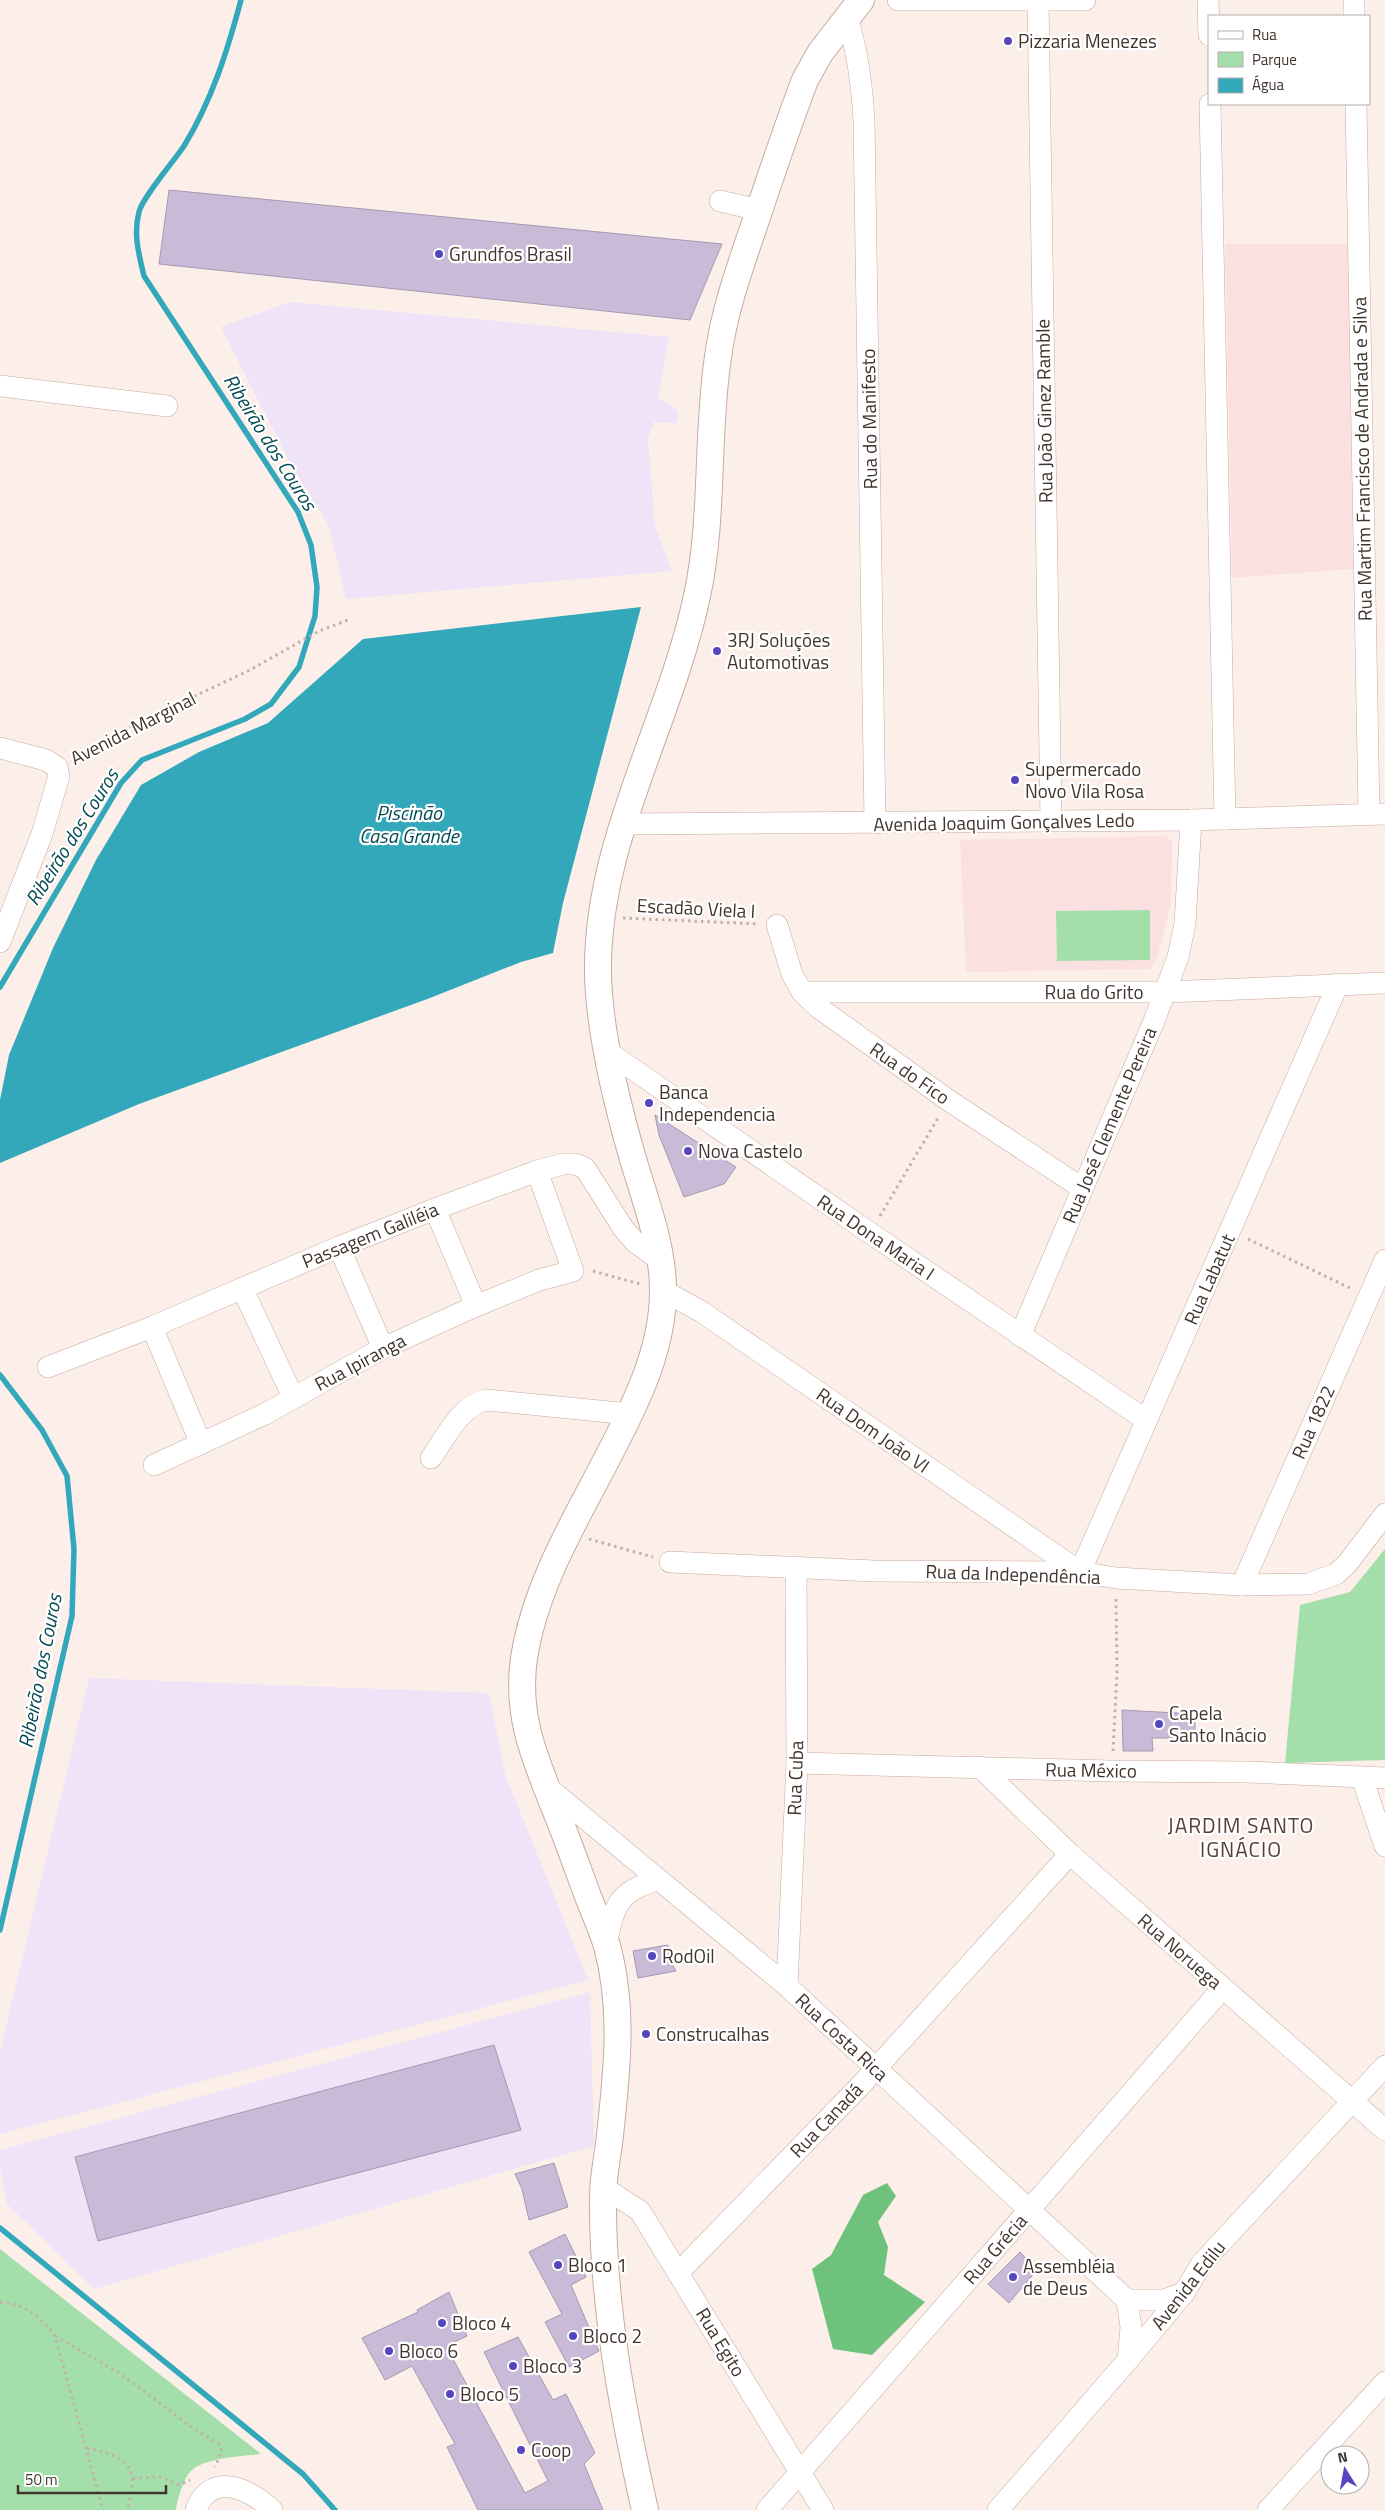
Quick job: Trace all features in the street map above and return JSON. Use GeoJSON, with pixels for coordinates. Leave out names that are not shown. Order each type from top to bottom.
{"type":"FeatureCollection","features":[{"type":"Feature","properties":{"kind":"main road"},"geometry":{"type":"LineString","coordinates":[[645,2510],[630,2445],[607,2294],[604,2187],[611,2133],[619,2024],[606,1945],[527,1735],[521,1697],[524,1660],[531,1622],[546,1578],[643,1387],[655,1350],[664,1291],[660,1260],[633,1159],[599,1006],[598,958],[600,923],[608,881],[623,824],[676,676],[699,589],[707,512],[717,361],[723,326],[759,210],[805,80],[820,53],[854,8]]}},
{"type":"Feature","properties":{"kind":"street"},"geometry":{"type":"LineString","coordinates":[[898,0],[1085,0]]}},
{"type":"Feature","properties":{"kind":"street"},"geometry":{"type":"LineString","coordinates":[[1208,0],[1208,15]]}},
{"type":"Feature","properties":{"kind":"street"},"geometry":{"type":"LineString","coordinates":[[1354,0],[1354,15]]}},
{"type":"Feature","properties":{"kind":"street","name":"Rua João Ginez Ramble"},"geometry":{"type":"LineString","coordinates":[[1038,1],[1051,820]]}},
{"type":"Feature","properties":{"kind":"street","name":"Rua do Manifesto"},"geometry":{"type":"LineString","coordinates":[[854,8],[856,46],[862,75],[864,121],[875,823]]}},
{"type":"Feature","properties":{"kind":"street"},"geometry":{"type":"LineString","coordinates":[[1210,105],[1225,819]]}},
{"type":"Feature","properties":{"kind":"street","name":"Rua Martim Francisco de Andrada e Silva"},"geometry":{"type":"LineString","coordinates":[[1356,105],[1377,814]]}},
{"type":"Feature","properties":{"kind":"street"},"geometry":{"type":"LineString","coordinates":[[720,201],[759,210]]}},
{"type":"Feature","properties":{"kind":"street"},"geometry":{"type":"LineString","coordinates":[[0,386],[167,406]]}},
{"type":"Feature","properties":{"kind":"street"},"geometry":{"type":"LineString","coordinates":[[0,748],[46,760],[57,767]]}},
{"type":"Feature","properties":{"kind":"street","name":"Avenida Marginal"},"geometry":{"type":"LineString","coordinates":[[0,942],[42,834],[59,776],[57,767]]}},
{"type":"Feature","properties":{"kind":"street","name":"Avenida Joaquim Gonçalves Ledo"},"geometry":{"type":"LineString","coordinates":[[623,824],[1191,820],[1377,814]]}},
{"type":"Feature","properties":{"kind":"street","name":"Rua José Clemente Pereira"},"geometry":{"type":"LineString","coordinates":[[1020,1336],[1166,992],[1178,957],[1186,924],[1191,820]]}},
{"type":"Feature","properties":{"kind":"street","name":"Rua do Fico"},"geometry":{"type":"LineString","coordinates":[[777,925],[792,974],[802,992],[819,1008],[948,1100],[1082,1188]]}},
{"type":"Feature","properties":{"kind":"street","name":"Rua do Grito"},"geometry":{"type":"LineString","coordinates":[[802,992],[1166,992],[1385,983]]}},
{"type":"Feature","properties":{"kind":"street","name":"Rua Labatut"},"geometry":{"type":"LineString","coordinates":[[1080,1572],[1338,984]]}},
{"type":"Feature","properties":{"kind":"street","name":"Rua Dona Maria I"},"geometry":{"type":"LineString","coordinates":[[608,1052],[870,1234],[1146,1420]]}},
{"type":"Feature","properties":{"kind":"street","name":"Passagem Galiléia"},"geometry":{"type":"LineString","coordinates":[[48,1367],[152,1327],[339,1247],[435,1209],[537,1171],[563,1164],[575,1164],[585,1168],[623,1228],[635,1242],[660,1260]]}},
{"type":"Feature","properties":{"kind":"street"},"geometry":{"type":"LineString","coordinates":[[537,1171],[572,1271]]}},
{"type":"Feature","properties":{"kind":"street"},"geometry":{"type":"LineString","coordinates":[[435,1209],[476,1306]]}},
{"type":"Feature","properties":{"kind":"street"},"geometry":{"type":"LineString","coordinates":[[339,1247],[383,1348]]}},
{"type":"Feature","properties":{"kind":"street","name":"Rua 1822"},"geometry":{"type":"LineString","coordinates":[[1242,1585],[1385,1260]]}},
{"type":"Feature","properties":{"kind":"street","name":"Rua Ipiranga"},"geometry":{"type":"LineString","coordinates":[[154,1466],[264,1414],[383,1348],[476,1306],[540,1280],[572,1271]]}},
{"type":"Feature","properties":{"kind":"street"},"geometry":{"type":"LineString","coordinates":[[242,1288],[294,1397]]}},
{"type":"Feature","properties":{"kind":"street","name":"Rua Dom João VI"},"geometry":{"type":"LineString","coordinates":[[664,1291],[702,1312],[1080,1572]]}},
{"type":"Feature","properties":{"kind":"street"},"geometry":{"type":"LineString","coordinates":[[152,1327],[201,1444]]}},
{"type":"Feature","properties":{"kind":"street"},"geometry":{"type":"LineString","coordinates":[[431,1458],[467,1408],[479,1401],[487,1400],[630,1414]]}},
{"type":"Feature","properties":{"kind":"street","name":"Rua da Independência"},"geometry":{"type":"LineString","coordinates":[[670,1562],[796,1569],[1080,1572],[1116,1578],[1242,1585],[1302,1585],[1323,1581],[1336,1574],[1347,1564],[1385,1514]]}},
{"type":"Feature","properties":{"kind":"street","name":"Rua Cuba"},"geometry":{"type":"LineString","coordinates":[[787,1986],[797,1763],[796,1569]]}},
{"type":"Feature","properties":{"kind":"street","name":"Rua México"},"geometry":{"type":"LineString","coordinates":[[797,1763],[1110,1771],[1248,1772],[1385,1778]]}},
{"type":"Feature","properties":{"kind":"street","name":"Rua Noruega"},"geometry":{"type":"LineString","coordinates":[[980,1768],[1070,1854],[1385,2130]]}},
{"type":"Feature","properties":{"kind":"street"},"geometry":{"type":"LineString","coordinates":[[1362,1778],[1385,1846]]}},
{"type":"Feature","properties":{"kind":"street","name":"Rua Costa Rica"},"geometry":{"type":"LineString","coordinates":[[546,1786],[787,1986],[1127,2300]]}},
{"type":"Feature","properties":{"kind":"street","name":"Rua Canadá"},"geometry":{"type":"LineString","coordinates":[[679,2272],[876,2068],[1070,1854]]}},
{"type":"Feature","properties":{"kind":"street"},"geometry":{"type":"LineString","coordinates":[[606,1945],[612,1913],[622,1899],[636,1886],[658,1880]]}},
{"type":"Feature","properties":{"kind":"street","name":"Rua Grécia"},"geometry":{"type":"LineString","coordinates":[[767,2510],[1222,1989]]}},
{"type":"Feature","properties":{"kind":"street","name":"Avenida Edilu"},"geometry":{"type":"LineString","coordinates":[[998,2510],[1128,2360],[1184,2292],[1202,2263],[1385,2066]]}},
{"type":"Feature","properties":{"kind":"street","name":"Rua Egito"},"geometry":{"type":"LineString","coordinates":[[604,2187],[640,2211],[823,2510]]}},
{"type":"Feature","properties":{"kind":"street"},"geometry":{"type":"LineString","coordinates":[[1128,2360],[1131,2327],[1127,2300],[1164,2300],[1184,2292]]}},
{"type":"Feature","properties":{"kind":"street"},"geometry":{"type":"LineString","coordinates":[[1268,2510],[1385,2382]]}},
{"type":"Feature","properties":{"kind":"street"},"geometry":{"type":"LineString","coordinates":[[196,2510],[207,2494],[218,2487],[233,2486],[260,2497],[272,2510]]}},
{"type":"Feature","properties":{"kind":"path","name":"Avenida Marginal"},"geometry":{"type":"LineString","coordinates":[[57,767],[127,728],[250,670],[319,631],[348,620]]}},
{"type":"Feature","properties":{"kind":"path","name":"Escadão Viela I"},"geometry":{"type":"LineString","coordinates":[[614,917],[777,925]]}},
{"type":"Feature","properties":{"kind":"path"},"geometry":{"type":"LineString","coordinates":[[870,1234],[948,1100]]}},
{"type":"Feature","properties":{"kind":"path"},"geometry":{"type":"LineString","coordinates":[[1231,1231],[1369,1296]]}},
{"type":"Feature","properties":{"kind":"path"},"geometry":{"type":"LineString","coordinates":[[572,1271],[603,1272],[664,1291]]}},
{"type":"Feature","properties":{"kind":"path"},"geometry":{"type":"LineString","coordinates":[[583,1537],[670,1562]]}},
{"type":"Feature","properties":{"kind":"path"},"geometry":{"type":"LineString","coordinates":[[1110,1771],[1116,1673],[1116,1578]]}},
{"type":"Feature","properties":{"kind":"path"},"geometry":{"type":"LineString","coordinates":[[0,2302],[16,2304],[39,2316],[55,2336],[119,2373],[193,2428],[219,2444],[222,2451],[214,2469],[208,2472]]}},
{"type":"Feature","properties":{"kind":"path"},"geometry":{"type":"LineString","coordinates":[[55,2336],[103,2510]]}},
{"type":"Feature","properties":{"kind":"path"},"geometry":{"type":"LineString","coordinates":[[86,2447],[123,2460],[133,2478],[128,2510]]}},
{"type":"Feature","properties":{"kind":"path"},"geometry":{"type":"LineString","coordinates":[[133,2478],[162,2477],[180,2485],[196,2478]]}},
{"type":"Feature","properties":{"kind":"shaded area"},"geometry":{"type":"Polygon","coordinates":[[[1225,244],[1348,244],[1353,569],[1232,578],[1225,244]]]}},
{"type":"Feature","properties":{"kind":"shaded area"},"geometry":{"type":"Polygon","coordinates":[[[290,302],[669,337],[658,397],[679,412],[677,423],[654,422],[648,438],[655,526],[672,571],[346,599],[329,526],[288,459],[221,327],[290,302]]]}},
{"type":"Feature","properties":{"kind":"shaded area"},"geometry":{"type":"Polygon","coordinates":[[[1165,836],[1172,842],[1171,903],[1158,954],[1151,969],[966,972],[960,840],[1165,836]]]}},
{"type":"Feature","properties":{"kind":"shaded area"},"geometry":{"type":"Polygon","coordinates":[[[89,1678],[489,1693],[506,1777],[588,1980],[0,2134],[0,2052],[89,1678]]]}},
{"type":"Feature","properties":{"kind":"shaded area"},"geometry":{"type":"Polygon","coordinates":[[[590,1992],[594,2146],[94,2289],[7,2204],[0,2169],[0,2150],[590,1992]]]}},
{"type":"Feature","properties":{"kind":"green space"},"geometry":{"type":"Polygon","coordinates":[[[1150,910],[1150,960],[1057,961],[1056,911],[1150,910]]]}},
{"type":"Feature","properties":{"kind":"green space"},"geometry":{"type":"Polygon","coordinates":[[[1385,1549],[1385,1760],[1285,1763],[1300,1605],[1350,1592],[1385,1549]]]}},
{"type":"Feature","properties":{"kind":"green space"},"geometry":{"type":"Polygon","coordinates":[[[887,2183],[896,2196],[878,2222],[888,2247],[884,2275],[925,2302],[872,2355],[833,2349],[812,2269],[831,2255],[863,2195],[887,2183]]]}},
{"type":"Feature","properties":{"kind":"green space"},"geometry":{"type":"Polygon","coordinates":[[[0,2249],[261,2454],[225,2458],[198,2466],[186,2478],[179,2495],[176,2510],[0,2510],[0,2249]]]}},
{"type":"Feature","properties":{"kind":"water","name":"Piscinão Casa Grande"},"geometry":{"type":"Polygon","coordinates":[[[641,607],[563,903],[553,953],[521,962],[430,998],[139,1104],[0,1163],[0,1100],[9,1055],[53,948],[96,860],[141,785],[199,752],[268,723],[363,639],[641,607]]]}},
{"type":"Feature","properties":{"kind":"building","name":"Grundfos Brasil"},"geometry":{"type":"Polygon","coordinates":[[[169,190],[722,244],[690,320],[159,264],[169,190]]]}},
{"type":"Feature","properties":{"kind":"building","name":"Nova Castelo"},"geometry":{"type":"Polygon","coordinates":[[[655,1115],[736,1167],[724,1184],[684,1197],[659,1135],[655,1115]]]}},
{"type":"Feature","properties":{"kind":"building","name":"Capela Santo Inácio"},"geometry":{"type":"Polygon","coordinates":[[[1122,1710],[1195,1714],[1195,1734],[1179,1738],[1152,1738],[1153,1751],[1123,1751],[1122,1710]]]}},
{"type":"Feature","properties":{"kind":"building","name":"RodOil"},"geometry":{"type":"Polygon","coordinates":[[[668,1945],[671,1962],[676,1971],[638,1978],[633,1951],[668,1945]]]}},
{"type":"Feature","properties":{"kind":"building"},"geometry":{"type":"Polygon","coordinates":[[[494,2045],[521,2130],[98,2241],[75,2157],[494,2045]]]}},
{"type":"Feature","properties":{"kind":"building"},"geometry":{"type":"Polygon","coordinates":[[[554,2163],[568,2207],[529,2220],[522,2189],[515,2174],[554,2163]]]}},
{"type":"Feature","properties":{"kind":"building"},"geometry":{"type":"Polygon","coordinates":[[[565,2234],[586,2277],[571,2285],[599,2351],[569,2367],[545,2322],[562,2314],[529,2252],[565,2234]]]}},
{"type":"Feature","properties":{"kind":"building","name":"Assembléia de Deus"},"geometry":{"type":"Polygon","coordinates":[[[1020,2252],[1037,2270],[1009,2303],[988,2284],[1020,2252]]]}},
{"type":"Feature","properties":{"kind":"building"},"geometry":{"type":"Polygon","coordinates":[[[449,2292],[467,2336],[446,2346],[525,2493],[548,2481],[484,2352],[518,2337],[553,2400],[566,2394],[595,2453],[584,2464],[603,2510],[478,2510],[447,2447],[455,2444],[412,2366],[385,2380],[362,2338],[418,2312],[417,2310],[449,2292]]]}},
{"type":"Feature","properties":{"kind":"waterway","name":"Ribeirão dos Couros"},"geometry":{"type":"LineString","coordinates":[[0,987],[121,783],[142,760],[245,719],[271,704],[299,667],[315,616],[317,587],[311,545],[298,512],[144,276],[137,244],[137,220],[141,206],[184,146],[203,111],[224,57],[241,0]]}},
{"type":"Feature","properties":{"kind":"waterway","name":"Ribeirão dos Couros"},"geometry":{"type":"LineString","coordinates":[[0,1375],[42,1430],[67,1476],[74,1549],[72,1616],[0,1930]]}},
{"type":"Feature","properties":{"kind":"waterway"},"geometry":{"type":"LineString","coordinates":[[0,2228],[303,2474],[335,2510]]}},
{"type":"Feature","properties":{"kind":"place","name":"Pizzaria Menezes"},"geometry":{"type":"Point","coordinates":[1008,41]}},
{"type":"Feature","properties":{"kind":"place","name":"Grundfos Brasil"},"geometry":{"type":"Point","coordinates":[439,254]}},
{"type":"Feature","properties":{"kind":"place","name":"3RJ Soluções Automotivas"},"geometry":{"type":"Point","coordinates":[717,651]}},
{"type":"Feature","properties":{"kind":"place","name":"Supermercado Novo Vila Rosa"},"geometry":{"type":"Point","coordinates":[1015,780]}},
{"type":"Feature","properties":{"kind":"place","name":"Banca Independencia"},"geometry":{"type":"Point","coordinates":[649,1103]}},
{"type":"Feature","properties":{"kind":"place","name":"Nova Castelo"},"geometry":{"type":"Point","coordinates":[688,1151]}},
{"type":"Feature","properties":{"kind":"place","name":"Capela Santo Inácio"},"geometry":{"type":"Point","coordinates":[1159,1724]}},
{"type":"Feature","properties":{"kind":"place","name":"RodOil"},"geometry":{"type":"Point","coordinates":[652,1956]}},
{"type":"Feature","properties":{"kind":"place","name":"Construcalhas"},"geometry":{"type":"Point","coordinates":[646,2034]}},
{"type":"Feature","properties":{"kind":"place","name":"Bloco 1"},"geometry":{"type":"Point","coordinates":[558,2265]}},
{"type":"Feature","properties":{"kind":"place","name":"Assembléia de Deus"},"geometry":{"type":"Point","coordinates":[1013,2277]}},
{"type":"Feature","properties":{"kind":"place","name":"Bloco 4"},"geometry":{"type":"Point","coordinates":[442,2323]}},
{"type":"Feature","properties":{"kind":"place","name":"Bloco 2"},"geometry":{"type":"Point","coordinates":[573,2336]}},
{"type":"Feature","properties":{"kind":"place","name":"Bloco 6"},"geometry":{"type":"Point","coordinates":[389,2351]}},
{"type":"Feature","properties":{"kind":"place","name":"Bloco 3"},"geometry":{"type":"Point","coordinates":[513,2366]}},
{"type":"Feature","properties":{"kind":"place","name":"Bloco 5"},"geometry":{"type":"Point","coordinates":[450,2394]}},
{"type":"Feature","properties":{"kind":"place","name":"Coop"},"geometry":{"type":"Point","coordinates":[521,2450]}},
{"type":"Feature","properties":{"kind":"district","name":"JARDIM SANTO IGNÁCIO"},"geometry":{"type":"Point","coordinates":[1241,1838]}}]}
